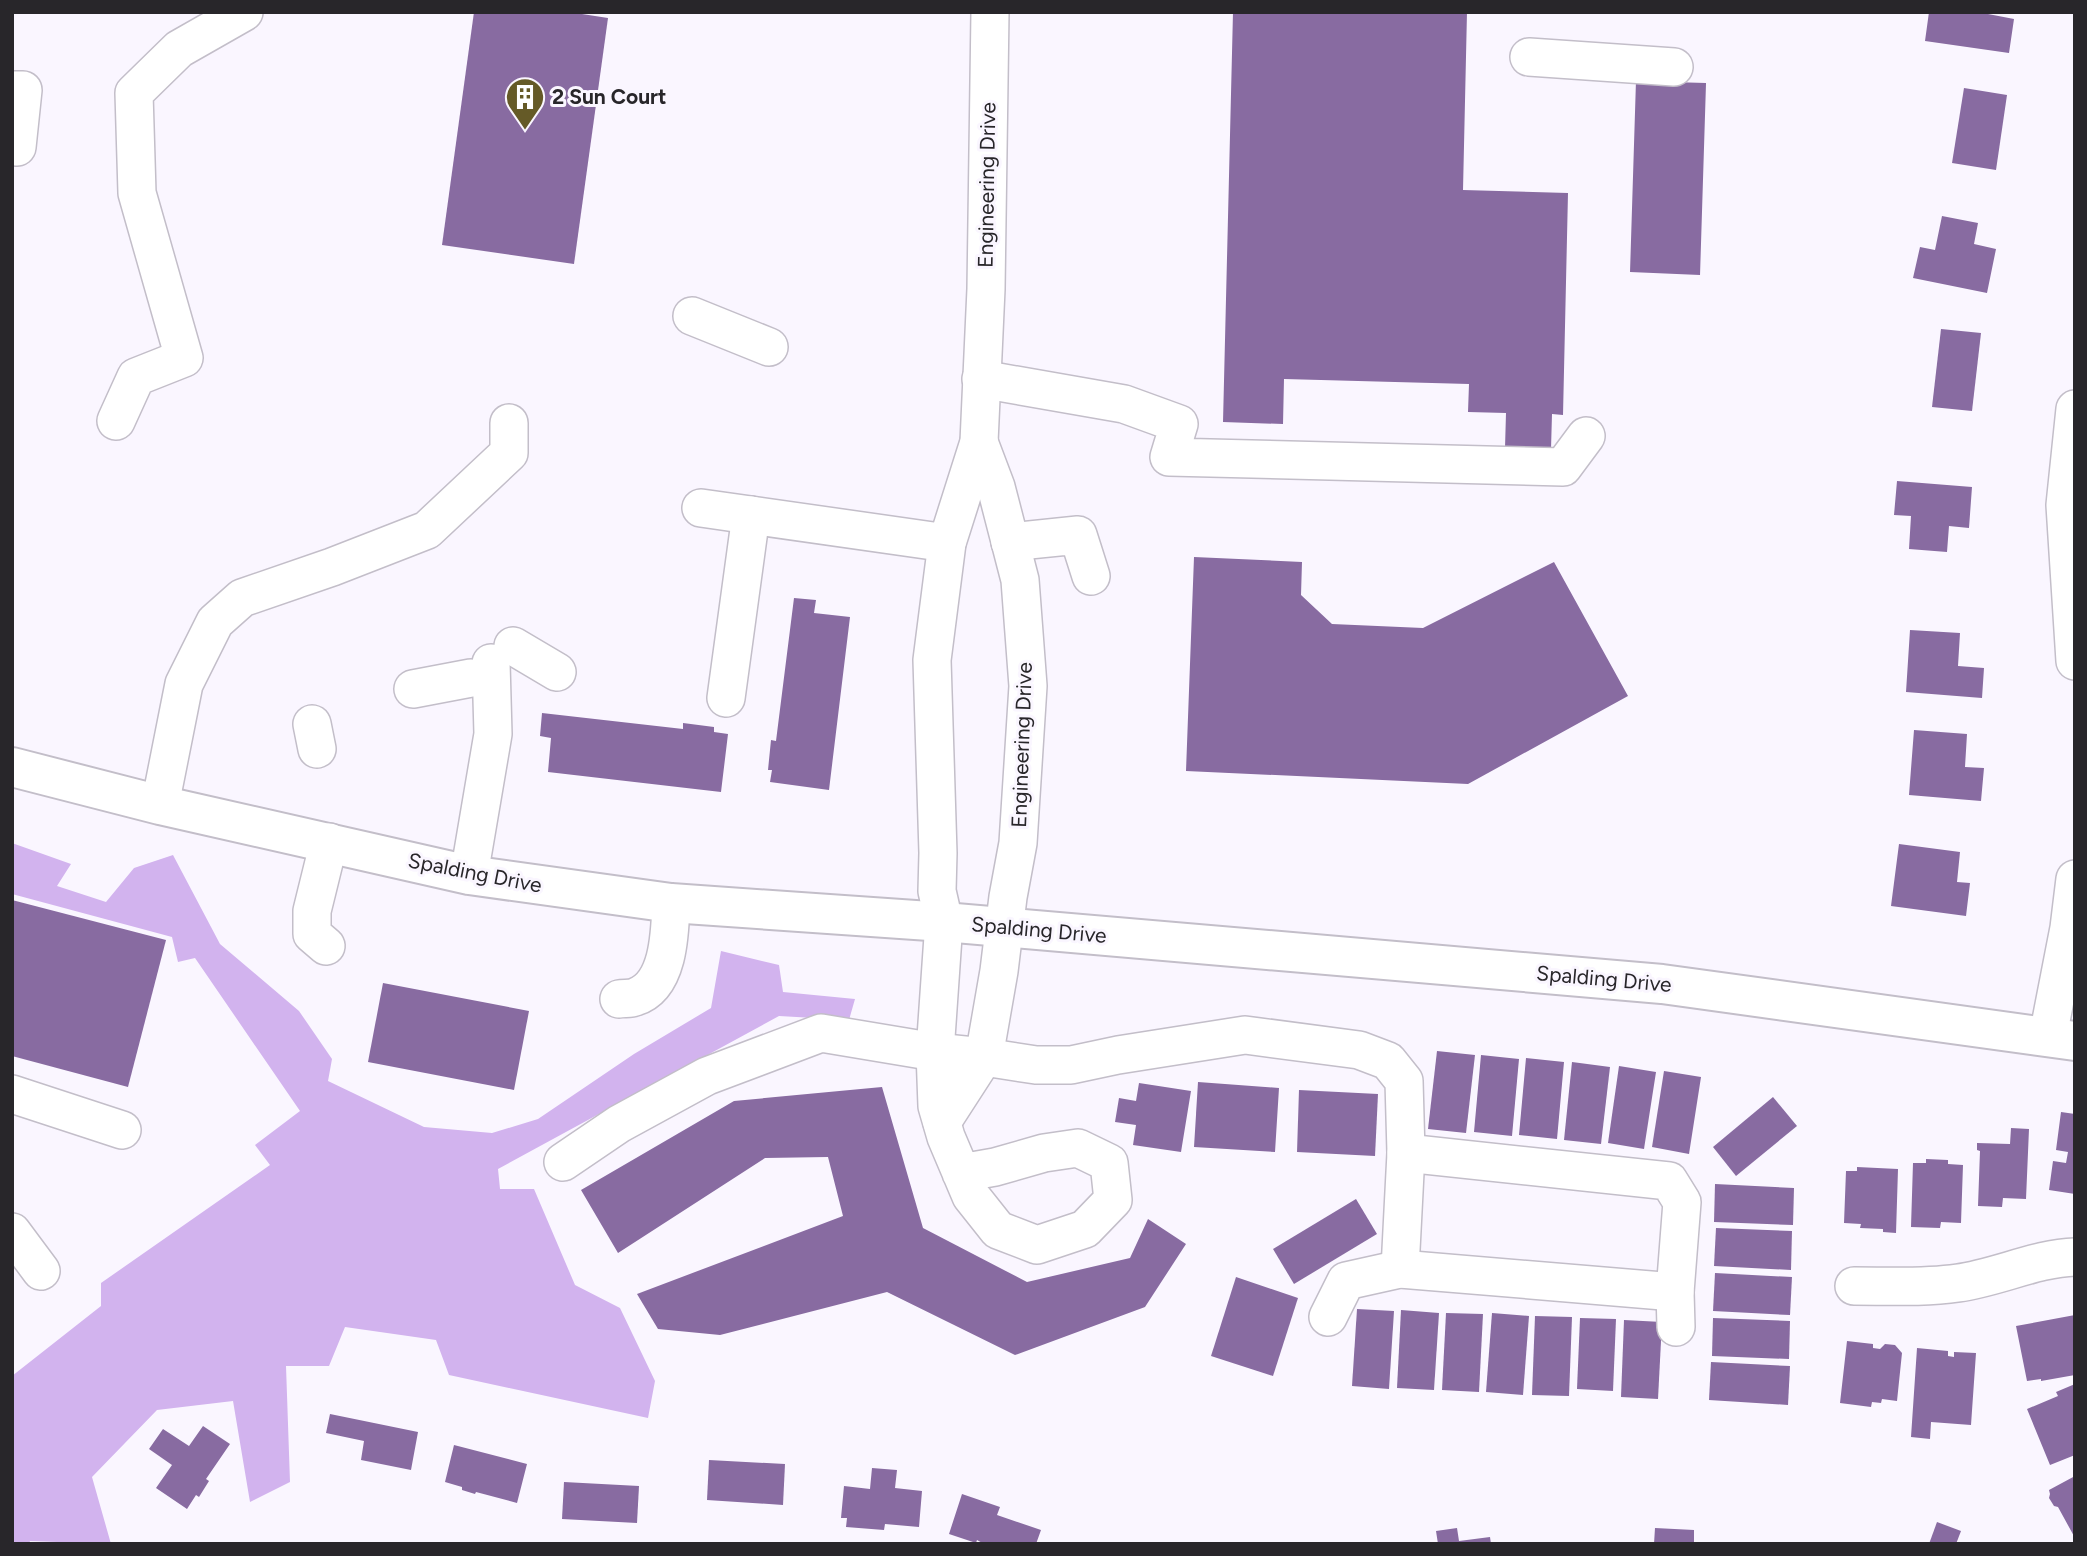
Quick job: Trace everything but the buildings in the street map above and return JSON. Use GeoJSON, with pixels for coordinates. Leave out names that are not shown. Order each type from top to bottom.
{"type":"FeatureCollection","features":[{"type":"Feature","properties":{"kind":"main road","name":"Spalding Drive"},"geometry":{"type":"LineString","coordinates":[[12,767],[160,805],[469,875],[671,904],[944,922],[1662,984],[2061,1039]]}},
{"type":"Feature","properties":{"kind":"street"},"geometry":{"type":"LineString","coordinates":[[116,421],[136,377],[184,358],[137,193],[134,93],[179,49],[244,12]]}},
{"type":"Feature","properties":{"kind":"street","name":"Engineering Drive"},"geometry":{"type":"LineString","coordinates":[[961,1173],[937,1106],[935,1052],[944,922],[937,891],[932,660],[947,543],[979,442],[986,289],[990,12]]}},
{"type":"Feature","properties":{"kind":"street"},"geometry":{"type":"LineString","coordinates":[[1529,57],[1674,67]]}},
{"type":"Feature","properties":{"kind":"street"},"geometry":{"type":"LineString","coordinates":[[12,90],[23,90],[17,147]]}},
{"type":"Feature","properties":{"kind":"street"},"geometry":{"type":"LineString","coordinates":[[692,316],[769,347]]}},
{"type":"Feature","properties":{"kind":"street"},"geometry":{"type":"LineString","coordinates":[[981,379],[1124,404],[1179,424],[1169,457],[1563,467],[1586,436]]}},
{"type":"Feature","properties":{"kind":"street"},"geometry":{"type":"LineString","coordinates":[[2075,409],[2065,505],[2075,661]]}},
{"type":"Feature","properties":{"kind":"street"},"geometry":{"type":"LineString","coordinates":[[160,805],[184,684],[215,622],[242,598],[427,530],[509,453],[509,423]]}},
{"type":"Feature","properties":{"kind":"street","name":"Engineering Drive"},"geometry":{"type":"LineString","coordinates":[[979,442],[996,487],[1020,580],[1028,686],[1018,843],[984,1057]]}},
{"type":"Feature","properties":{"kind":"street"},"geometry":{"type":"LineString","coordinates":[[701,509],[947,543]]}},
{"type":"Feature","properties":{"kind":"street"},"geometry":{"type":"LineString","coordinates":[[726,698],[751,515]]}},
{"type":"Feature","properties":{"kind":"street"},"geometry":{"type":"LineString","coordinates":[[1010,542],[1078,536],[1091,576]]}},
{"type":"Feature","properties":{"kind":"street"},"geometry":{"type":"LineString","coordinates":[[413,690],[491,663],[557,672]]}},
{"type":"Feature","properties":{"kind":"street"},"geometry":{"type":"LineString","coordinates":[[469,875],[493,734],[491,663]]}},
{"type":"Feature","properties":{"kind":"street"},"geometry":{"type":"LineString","coordinates":[[327,946],[313,933],[312,911],[329,842]]}},
{"type":"Feature","properties":{"kind":"street"},"geometry":{"type":"LineString","coordinates":[[2061,1039],[2075,879]]}},
{"type":"Feature","properties":{"kind":"street"},"geometry":{"type":"LineString","coordinates":[[619,999],[637,997],[655,983],[665,959],[670,933],[671,904]]}},
{"type":"Feature","properties":{"kind":"street"},"geometry":{"type":"LineString","coordinates":[[563,1162],[619,1124],[707,1076],[821,1034],[1036,1065],[1071,1065],[1245,1035],[1359,1050],[1388,1061],[1404,1081],[1406,1153],[1400,1269]]}},
{"type":"Feature","properties":{"kind":"street"},"geometry":{"type":"LineString","coordinates":[[942,1122],[984,1057]]}},
{"type":"Feature","properties":{"kind":"street"},"geometry":{"type":"LineString","coordinates":[[20,1106],[122,1130]]}},
{"type":"Feature","properties":{"kind":"street"},"geometry":{"type":"LineString","coordinates":[[1328,1317],[1346,1281],[1400,1269],[1675,1310],[1682,1202],[1669,1181],[1406,1153]]}},
{"type":"Feature","properties":{"kind":"street"},"geometry":{"type":"LineString","coordinates":[[12,1232],[41,1271]]}},
{"type":"Feature","properties":{"kind":"street"},"geometry":{"type":"LineString","coordinates":[[1854,1286],[1957,1283],[2075,1256]]}},
{"type":"Feature","properties":{"kind":"shaded area"},"geometry":{"type":"Polygon","coordinates":[[[12,843],[71,864],[57,886],[106,902],[134,868],[173,855],[220,944],[299,1011],[332,1059],[328,1081],[424,1127],[492,1133],[538,1119],[634,1054],[711,1008],[721,951],[779,965],[783,992],[855,999],[849,1020],[779,1016],[498,1169],[500,1189],[534,1189],[575,1285],[620,1308],[655,1381],[648,1418],[449,1375],[436,1340],[345,1327],[329,1366],[286,1366],[290,1482],[250,1502],[233,1401],[157,1410],[92,1477],[111,1544],[30,1541],[29,1544],[12,1544],[12,1376],[101,1306],[101,1283],[270,1165],[255,1145],[300,1111],[195,958],[178,962],[172,937],[12,894],[12,843]]]}},
{"type":"Feature","properties":{"kind":"place","name":"2 Sun Court"},"geometry":{"type":"Point","coordinates":[525,131]}}]}
